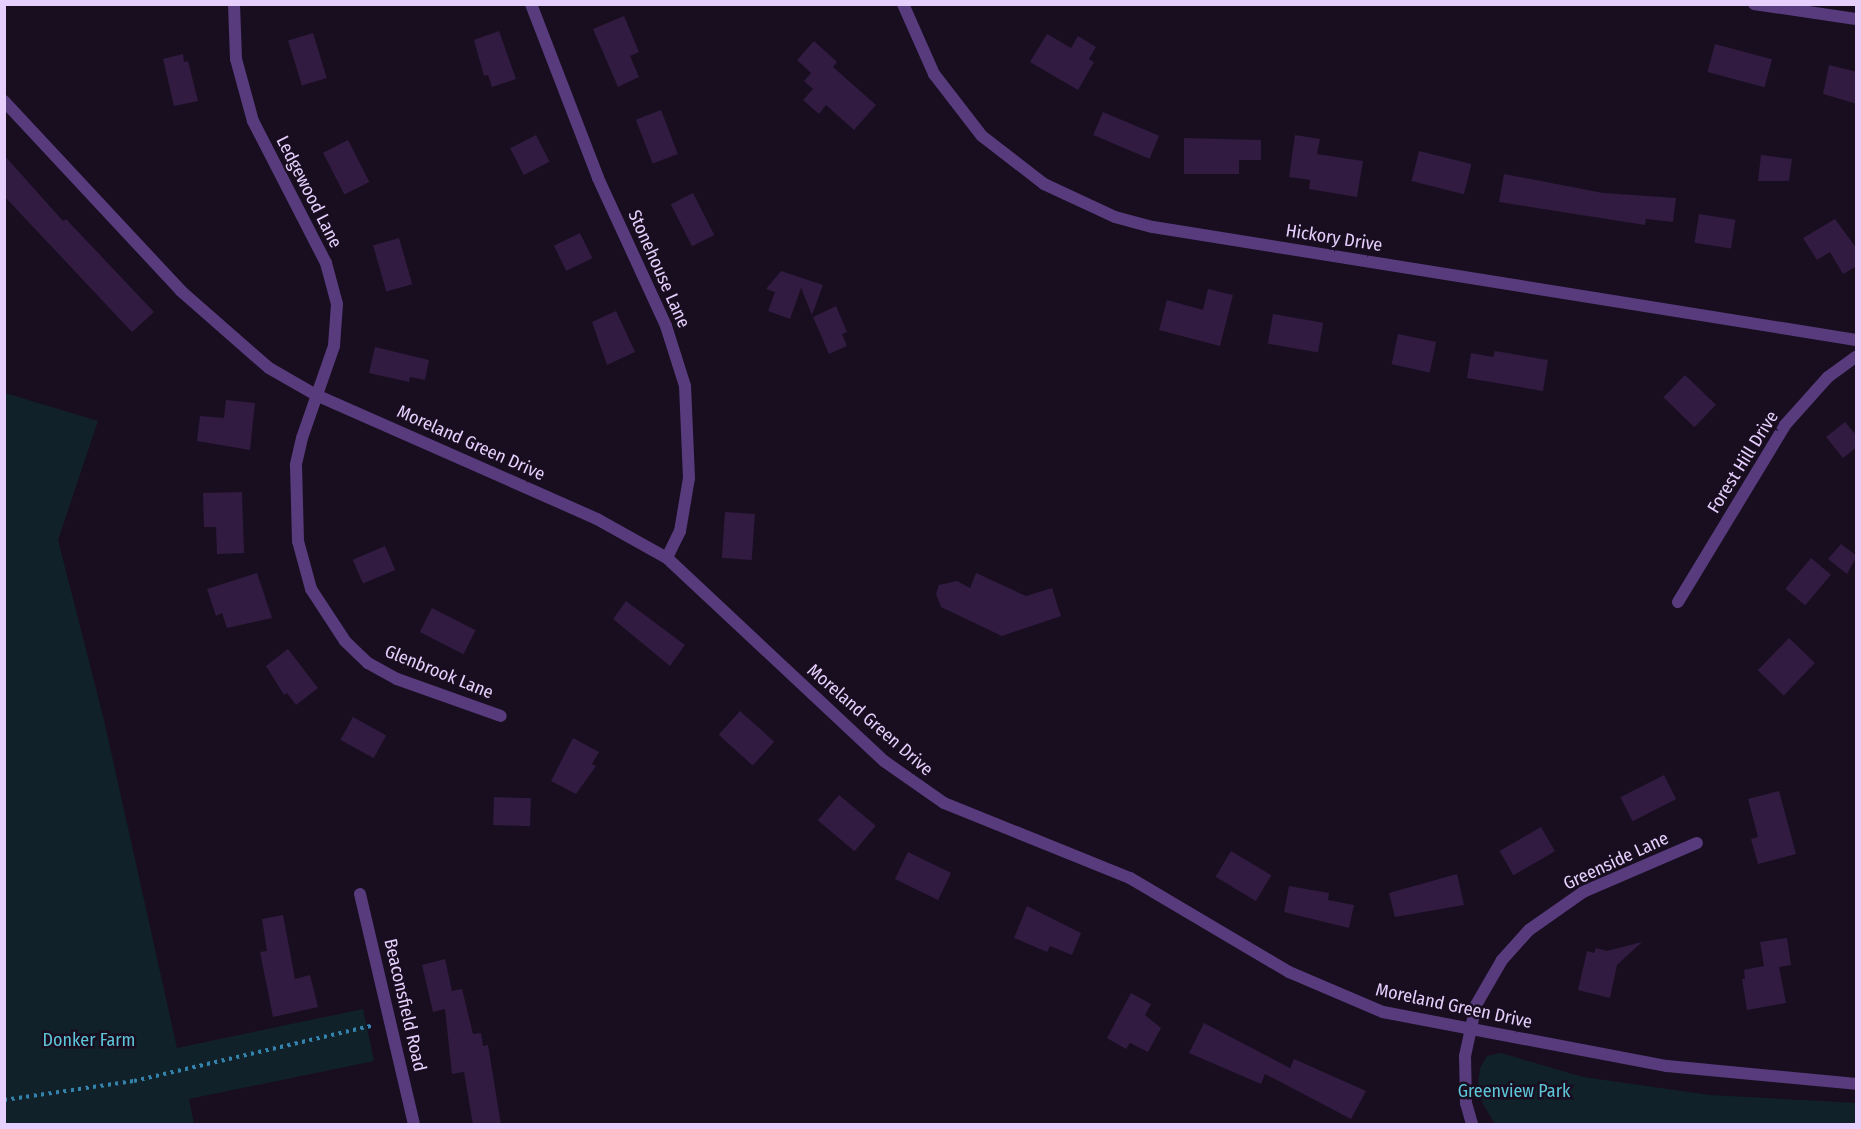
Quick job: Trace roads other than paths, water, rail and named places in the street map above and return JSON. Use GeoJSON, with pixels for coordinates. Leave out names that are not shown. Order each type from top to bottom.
{"type":"FeatureCollection","features":[{"type":"Feature","properties":{"kind":"street","name":"Ledgewood Lane"},"geometry":{"type":"LineString","coordinates":[[234,4],[236,59],[253,121],[326,263],[337,304],[334,346],[316,395]]}},
{"type":"Feature","properties":{"kind":"street","name":"Stonehouse Lane"},"geometry":{"type":"LineString","coordinates":[[531,4],[598,178],[666,326],[685,386],[690,430],[687,496],[680,531],[667,558]]}},
{"type":"Feature","properties":{"kind":"street","name":"Hickory Drive"},"geometry":{"type":"LineString","coordinates":[[903,4],[934,74],[982,136],[1044,184],[1115,217],[1164,229],[1857,340]]}},
{"type":"Feature","properties":{"kind":"street"},"geometry":{"type":"LineString","coordinates":[[1754,4],[1857,19]]}},
{"type":"Feature","properties":{"kind":"street","name":"Moreland Green Drive"},"geometry":{"type":"LineString","coordinates":[[4,101],[196,307],[268,368],[316,395],[597,519],[667,558],[884,761],[944,803],[1130,878],[1289,972],[1383,1012],[1667,1066],[1857,1084]]}},
{"type":"Feature","properties":{"kind":"street","name":"Forest Hill Drive"},"geometry":{"type":"LineString","coordinates":[[1678,602],[1785,425],[1828,376],[1857,357]]}},
{"type":"Feature","properties":{"kind":"street","name":"Glenbrook Lane"},"geometry":{"type":"LineString","coordinates":[[316,395],[302,438],[294,490],[298,541],[311,589],[345,641],[368,663],[397,679],[501,716]]}},
{"type":"Feature","properties":{"kind":"street","name":"Greenside Lane"},"geometry":{"type":"LineString","coordinates":[[1472,1125],[1464,1077],[1470,1028],[1490,977],[1529,930],[1583,892],[1696,843]]}},
{"type":"Feature","properties":{"kind":"street","name":"Beaconsfield Road"},"geometry":{"type":"LineString","coordinates":[[360,894],[414,1125]]}},
{"type":"Feature","properties":{"kind":"park label","name":"Donker Farm"},"geometry":{"type":"Point","coordinates":[89,1040]}},
{"type":"Feature","properties":{"kind":"park label","name":"Greenview Park"},"geometry":{"type":"Point","coordinates":[1514,1091]}}]}
